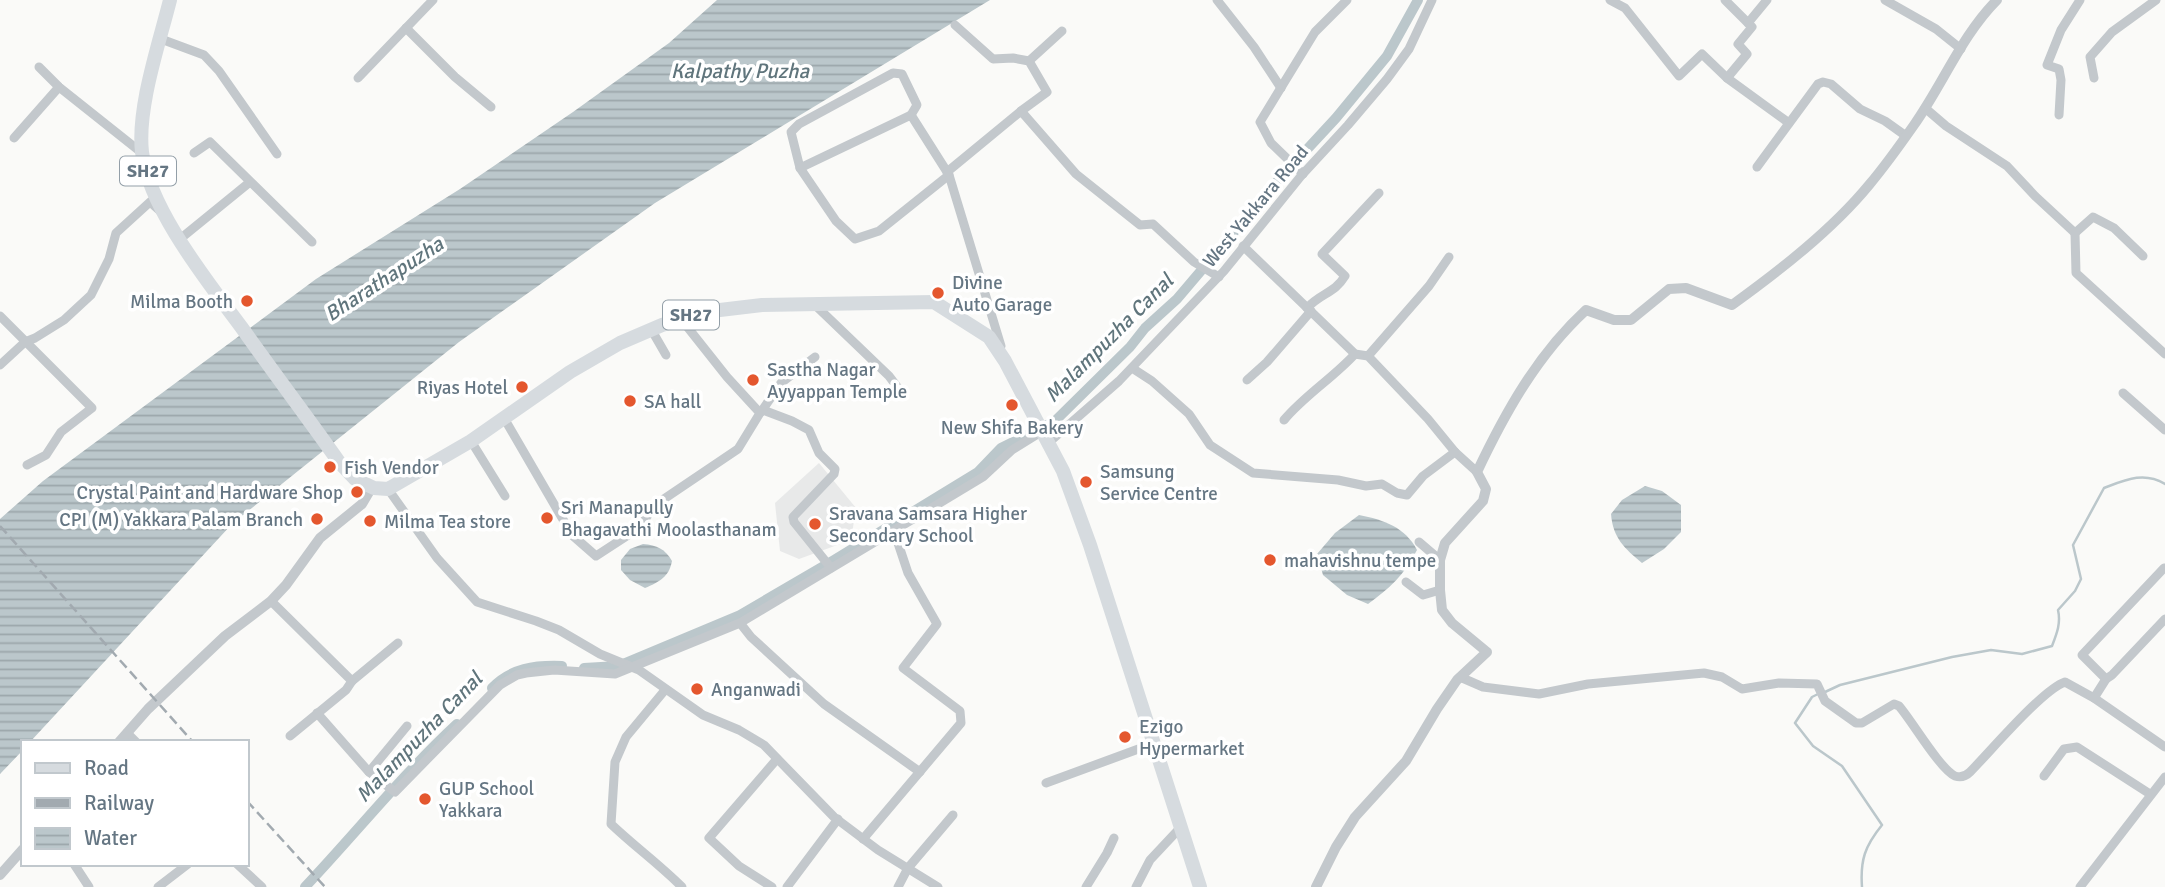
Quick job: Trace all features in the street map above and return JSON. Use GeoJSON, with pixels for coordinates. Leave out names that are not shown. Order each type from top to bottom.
{"type":"FeatureCollection","features":[{"type":"Feature","properties":{"kind":"main road","name":"SH27"},"geometry":{"type":"LineString","coordinates":[[170,0],[142,120],[142,153],[155,194],[180,239],[236,321],[339,462],[355,479],[372,487],[388,489],[471,440],[570,372],[620,343],[703,312],[762,305],[934,302],[989,337],[1005,361],[1063,471],[1090,545],[1200,887]]}},
{"type":"Feature","properties":{"kind":"street"},"geometry":{"type":"LineString","coordinates":[[358,78],[433,0]]}},
{"type":"Feature","properties":{"kind":"street"},"geometry":{"type":"LineString","coordinates":[[1217,0],[1254,47],[1281,88]]}},
{"type":"Feature","properties":{"kind":"street"},"geometry":{"type":"LineString","coordinates":[[1303,174],[1271,143],[1260,122],[1315,32],[1347,0]]}},
{"type":"Feature","properties":{"kind":"street","name":"West Yakkara Road"},"geometry":{"type":"LineString","coordinates":[[369,772],[395,792],[500,685],[517,675],[554,670],[615,674],[625,665],[740,623],[983,477],[1012,450],[1042,433],[1132,368],[1219,277],[1242,246],[1402,59],[1432,0]]}},
{"type":"Feature","properties":{"kind":"street"},"geometry":{"type":"LineString","coordinates":[[1610,0],[1625,8],[1679,76],[1702,54],[1727,78],[1789,123]]}},
{"type":"Feature","properties":{"kind":"street"},"geometry":{"type":"LineString","coordinates":[[1725,0],[1752,27],[1738,44],[1747,54],[1727,78]]}},
{"type":"Feature","properties":{"kind":"street"},"geometry":{"type":"LineString","coordinates":[[1748,23],[1767,0]]}},
{"type":"Feature","properties":{"kind":"street"},"geometry":{"type":"LineString","coordinates":[[1885,0],[1936,29],[1961,49]]}},
{"type":"Feature","properties":{"kind":"street"},"geometry":{"type":"LineString","coordinates":[[1477,472],[1507,410],[1552,346],[1586,310],[1614,320],[1631,320],[1670,289],[1686,288],[1732,305],[1842,214],[1870,185],[1906,136],[1981,16],[1997,0]]}},
{"type":"Feature","properties":{"kind":"street"},"geometry":{"type":"LineString","coordinates":[[2059,115],[2059,69],[2047,65],[2061,30],[2080,0]]}},
{"type":"Feature","properties":{"kind":"street"},"geometry":{"type":"LineString","coordinates":[[2094,78],[2090,57],[2112,32],[2156,0]]}},
{"type":"Feature","properties":{"kind":"street"},"geometry":{"type":"LineString","coordinates":[[800,168],[911,115],[917,105],[902,74],[893,73],[799,124],[791,132],[800,168],[836,221],[855,239],[879,231],[1047,92],[1029,61],[1013,58],[993,59],[956,25]]}},
{"type":"Feature","properties":{"kind":"street"},"geometry":{"type":"LineString","coordinates":[[406,28],[491,107]]}},
{"type":"Feature","properties":{"kind":"street"},"geometry":{"type":"LineString","coordinates":[[1029,61],[1062,31]]}},
{"type":"Feature","properties":{"kind":"street"},"geometry":{"type":"LineString","coordinates":[[161,39],[204,55],[219,71],[277,154]]}},
{"type":"Feature","properties":{"kind":"street"},"geometry":{"type":"LineString","coordinates":[[39,67],[59,87],[142,153]]}},
{"type":"Feature","properties":{"kind":"street"},"geometry":{"type":"LineString","coordinates":[[1757,167],[1818,84],[1823,82],[1830,84],[1860,108],[1906,136]]}},
{"type":"Feature","properties":{"kind":"street"},"geometry":{"type":"LineString","coordinates":[[14,138],[59,87]]}},
{"type":"Feature","properties":{"kind":"street"},"geometry":{"type":"LineString","coordinates":[[1925,108],[1946,126],[2007,166],[2075,233],[2076,273],[2165,354]]}},
{"type":"Feature","properties":{"kind":"street"},"geometry":{"type":"LineString","coordinates":[[1021,111],[1076,174],[1140,225],[1153,224],[1195,262],[1219,277]]}},
{"type":"Feature","properties":{"kind":"street"},"geometry":{"type":"LineString","coordinates":[[911,115],[948,173],[1005,361]]}},
{"type":"Feature","properties":{"kind":"street"},"geometry":{"type":"LineString","coordinates":[[194,153],[210,142],[313,242]]}},
{"type":"Feature","properties":{"kind":"street"},"geometry":{"type":"LineString","coordinates":[[180,239],[250,182]]}},
{"type":"Feature","properties":{"kind":"street"},"geometry":{"type":"LineString","coordinates":[[1247,380],[1267,362],[1318,297],[1338,288],[1345,276],[1322,254],[1379,193]]}},
{"type":"Feature","properties":{"kind":"street"},"geometry":{"type":"LineString","coordinates":[[0,365],[25,341],[64,320],[91,295],[109,258],[116,233],[150,202],[169,219]]}},
{"type":"Feature","properties":{"kind":"street"},"geometry":{"type":"LineString","coordinates":[[2075,233],[2093,217],[2114,228],[2143,256]]}},
{"type":"Feature","properties":{"kind":"street"},"geometry":{"type":"LineString","coordinates":[[1242,246],[1355,354],[1368,356],[1428,419],[1455,452],[1477,472],[1486,489],[1483,500],[1445,543],[1440,560],[1440,590],[1442,610],[1452,623],[1487,652],[1460,677],[1406,761],[1355,817],[1316,887]]}},
{"type":"Feature","properties":{"kind":"street"},"geometry":{"type":"LineString","coordinates":[[1368,356],[1429,286],[1449,257]]}},
{"type":"Feature","properties":{"kind":"street"},"geometry":{"type":"LineString","coordinates":[[814,304],[888,376],[904,396]]}},
{"type":"Feature","properties":{"kind":"street"},"geometry":{"type":"LineString","coordinates":[[0,316],[92,408],[61,432],[46,455],[27,465]]}},
{"type":"Feature","properties":{"kind":"street"},"geometry":{"type":"LineString","coordinates":[[681,319],[727,377],[762,412],[792,421],[809,430],[819,453],[835,469],[834,474],[793,519],[831,568]]}},
{"type":"Feature","properties":{"kind":"street"},"geometry":{"type":"LineString","coordinates":[[651,330],[666,355]]}},
{"type":"Feature","properties":{"kind":"street"},"geometry":{"type":"LineString","coordinates":[[1284,419],[1355,354]]}},
{"type":"Feature","properties":{"kind":"street"},"geometry":{"type":"LineString","coordinates":[[505,418],[572,535],[596,555],[639,528],[655,505],[738,449],[782,383],[816,357]]}},
{"type":"Feature","properties":{"kind":"street"},"geometry":{"type":"LineString","coordinates":[[1132,368],[1152,381],[1189,414],[1210,445],[1253,473],[1338,480],[1366,486],[1382,484],[1397,493],[1407,495],[1423,476],[1455,452]]}},
{"type":"Feature","properties":{"kind":"street"},"geometry":{"type":"LineString","coordinates":[[2123,393],[2165,430]]}},
{"type":"Feature","properties":{"kind":"street"},"geometry":{"type":"LineString","coordinates":[[471,440],[505,496]]}},
{"type":"Feature","properties":{"kind":"street"},"geometry":{"type":"LineString","coordinates":[[121,740],[148,709],[225,636],[271,601],[320,538],[362,504],[372,487]]}},
{"type":"Feature","properties":{"kind":"street"},"geometry":{"type":"LineString","coordinates":[[388,489],[437,558],[478,602],[536,621],[639,670],[703,715],[739,730],[764,746],[838,820],[938,887]]}},
{"type":"Feature","properties":{"kind":"street"},"geometry":{"type":"LineString","coordinates":[[863,839],[961,723],[961,711],[903,668],[937,624],[908,573],[894,531]]}},
{"type":"Feature","properties":{"kind":"street"},"geometry":{"type":"LineString","coordinates":[[1419,542],[1440,560]]}},
{"type":"Feature","properties":{"kind":"street"},"geometry":{"type":"LineString","coordinates":[[2106,679],[2082,655],[2164,568]]}},
{"type":"Feature","properties":{"kind":"street"},"geometry":{"type":"LineString","coordinates":[[1406,582],[1423,595],[1440,590]]}},
{"type":"Feature","properties":{"kind":"street"},"geometry":{"type":"LineString","coordinates":[[271,601],[352,681]]}},
{"type":"Feature","properties":{"kind":"street"},"geometry":{"type":"LineString","coordinates":[[2094,698],[2106,679],[2165,619]]}},
{"type":"Feature","properties":{"kind":"street"},"geometry":{"type":"LineString","coordinates":[[740,623],[751,637],[824,704],[920,772]]}},
{"type":"Feature","properties":{"kind":"street"},"geometry":{"type":"LineString","coordinates":[[290,736],[398,643]]}},
{"type":"Feature","properties":{"kind":"street"},"geometry":{"type":"LineString","coordinates":[[1460,677],[1483,687],[1539,694],[1588,684],[1704,673],[1722,677],[1742,689],[1780,683],[1817,684],[1825,701],[1856,723],[1862,723],[1894,704],[1899,706],[1957,777],[1970,772],[2031,709],[2059,684],[2065,682],[2163,742]]}},
{"type":"Feature","properties":{"kind":"street"},"geometry":{"type":"LineString","coordinates":[[665,690],[626,737],[615,762],[611,824],[653,858],[682,887]]}},
{"type":"Feature","properties":{"kind":"street"},"geometry":{"type":"LineString","coordinates":[[317,713],[369,772],[407,726]]}},
{"type":"Feature","properties":{"kind":"street"},"geometry":{"type":"LineString","coordinates":[[127,733],[134,740]]}},
{"type":"Feature","properties":{"kind":"street"},"geometry":{"type":"LineString","coordinates":[[1046,783],[1152,744]]}},
{"type":"Feature","properties":{"kind":"street"},"geometry":{"type":"LineString","coordinates":[[2044,776],[2064,749],[2077,747],[2150,794]]}},
{"type":"Feature","properties":{"kind":"street"},"geometry":{"type":"LineString","coordinates":[[772,887],[738,866],[709,838],[777,759]]}},
{"type":"Feature","properties":{"kind":"street"},"geometry":{"type":"LineString","coordinates":[[2080,887],[2165,778]]}},
{"type":"Feature","properties":{"kind":"street"},"geometry":{"type":"LineString","coordinates":[[898,887],[908,868],[953,815]]}},
{"type":"Feature","properties":{"kind":"street"},"geometry":{"type":"LineString","coordinates":[[787,887],[838,820]]}},
{"type":"Feature","properties":{"kind":"street"},"geometry":{"type":"LineString","coordinates":[[1136,887],[1150,860],[1180,828]]}},
{"type":"Feature","properties":{"kind":"street"},"geometry":{"type":"LineString","coordinates":[[1086,887],[1114,838]]}},
{"type":"Feature","properties":{"kind":"street"},"geometry":{"type":"LineString","coordinates":[[0,875],[21,851]]}},
{"type":"Feature","properties":{"kind":"street"},"geometry":{"type":"LineString","coordinates":[[75,866],[89,887]]}},
{"type":"Feature","properties":{"kind":"street"},"geometry":{"type":"LineString","coordinates":[[158,887],[185,866]]}},
{"type":"Feature","properties":{"kind":"street"},"geometry":{"type":"LineString","coordinates":[[239,866],[262,887]]}},
{"type":"Feature","properties":{"kind":"shaded area","name":"Sravana Samsara Higher Secondary School"},"geometry":{"type":"Polygon","coordinates":[[[819,463],[856,508],[851,540],[799,559],[780,551],[775,503],[819,463]]]}},
{"type":"Feature","properties":{"kind":"water"},"geometry":{"type":"Polygon","coordinates":[[[717,0],[990,0],[655,203],[459,342],[232,524],[32,740],[21,740],[21,752],[0,774],[0,519],[43,481],[316,279],[460,189],[669,43],[717,0]]]}},
{"type":"Feature","properties":{"kind":"water"},"geometry":{"type":"Polygon","coordinates":[[[1645,486],[1662,491],[1681,505],[1681,532],[1664,549],[1642,563],[1620,542],[1611,514],[1622,500],[1645,486]]]}},
{"type":"Feature","properties":{"kind":"water"},"geometry":{"type":"Polygon","coordinates":[[[1359,515],[1377,519],[1400,530],[1417,550],[1396,580],[1368,604],[1347,595],[1323,575],[1317,554],[1335,533],[1359,515]]]}},
{"type":"Feature","properties":{"kind":"water"},"geometry":{"type":"Polygon","coordinates":[[[643,544],[660,548],[672,561],[663,578],[645,588],[630,580],[621,570],[621,560],[630,549],[643,544]]]}},
{"type":"Feature","properties":{"kind":"waterway","name":"Malampuzha Canal"},"geometry":{"type":"LineString","coordinates":[[584,668],[618,666],[740,615],[978,472],[1001,448],[1055,421],[1130,347],[1145,328],[1177,299],[1273,186],[1336,118],[1387,56],[1418,0]]}},
{"type":"Feature","properties":{"kind":"waterway"},"geometry":{"type":"LineString","coordinates":[[1825,692],[1840,685],[1952,657],[1991,650],[2022,654],[2052,646],[2059,624],[2058,610],[2075,591],[2081,579],[2073,545],[2104,488],[2142,477],[2165,484]]}},
{"type":"Feature","properties":{"kind":"waterway","name":"Malampuzha Canal"},"geometry":{"type":"LineString","coordinates":[[492,688],[507,676],[524,669],[562,666]]}},
{"type":"Feature","properties":{"kind":"waterway"},"geometry":{"type":"LineString","coordinates":[[1818,694],[1812,697],[1795,723],[1813,746],[1842,766],[1882,825],[1865,854],[1862,887]]}},
{"type":"Feature","properties":{"kind":"waterway","name":"Malampuzha Canal"},"geometry":{"type":"LineString","coordinates":[[305,887],[398,784],[457,724]]}},
{"type":"Feature","properties":{"kind":"railway"},"geometry":{"type":"LineString","coordinates":[[0,526],[191,740]]}},
{"type":"Feature","properties":{"kind":"railway"},"geometry":{"type":"LineString","coordinates":[[248,802],[325,887]]}},
{"type":"Feature","properties":{"kind":"place","name":"Divine Auto Garage"},"geometry":{"type":"Point","coordinates":[938,293]}},
{"type":"Feature","properties":{"kind":"place","name":"Milma Booth"},"geometry":{"type":"Point","coordinates":[247,301]}},
{"type":"Feature","properties":{"kind":"place","name":"Sastha Nagar Ayyappan Temple"},"geometry":{"type":"Point","coordinates":[753,380]}},
{"type":"Feature","properties":{"kind":"place","name":"Riyas Hotel"},"geometry":{"type":"Point","coordinates":[522,387]}},
{"type":"Feature","properties":{"kind":"place","name":"SA hall"},"geometry":{"type":"Point","coordinates":[630,401]}},
{"type":"Feature","properties":{"kind":"place","name":"New Shifa Bakery"},"geometry":{"type":"Point","coordinates":[1012,405]}},
{"type":"Feature","properties":{"kind":"place","name":"Fish Vendor"},"geometry":{"type":"Point","coordinates":[330,467]}},
{"type":"Feature","properties":{"kind":"place","name":"Samsung Service Centre"},"geometry":{"type":"Point","coordinates":[1086,482]}},
{"type":"Feature","properties":{"kind":"place","name":"Crystal Paint and Hardware Shop"},"geometry":{"type":"Point","coordinates":[357,492]}},
{"type":"Feature","properties":{"kind":"place","name":"Sri Manapully Bhagavathi Moolasthanam"},"geometry":{"type":"Point","coordinates":[547,518]}},
{"type":"Feature","properties":{"kind":"place","name":"CPI (M) Yakkara Palam Branch"},"geometry":{"type":"Point","coordinates":[317,519]}},
{"type":"Feature","properties":{"kind":"place","name":"Milma Tea store"},"geometry":{"type":"Point","coordinates":[370,521]}},
{"type":"Feature","properties":{"kind":"place","name":"Sravana Samsara Higher Secondary School"},"geometry":{"type":"Point","coordinates":[815,524]}},
{"type":"Feature","properties":{"kind":"place","name":"mahavishnu tempe"},"geometry":{"type":"Point","coordinates":[1270,560]}},
{"type":"Feature","properties":{"kind":"place","name":"Anganwadi"},"geometry":{"type":"Point","coordinates":[697,689]}},
{"type":"Feature","properties":{"kind":"place","name":"Ezigo Hypermarket"},"geometry":{"type":"Point","coordinates":[1125,737]}},
{"type":"Feature","properties":{"kind":"place","name":"GUP School Yakkara"},"geometry":{"type":"Point","coordinates":[425,799]}},
{"type":"Feature","properties":{"kind":"water label","name":"Kalpathy Puzha"},"geometry":{"type":"Point","coordinates":[740,71]}},
{"type":"Feature","properties":{"kind":"water label","name":"Bharathapuzha"},"geometry":{"type":"Point","coordinates":[384,279]}}]}
